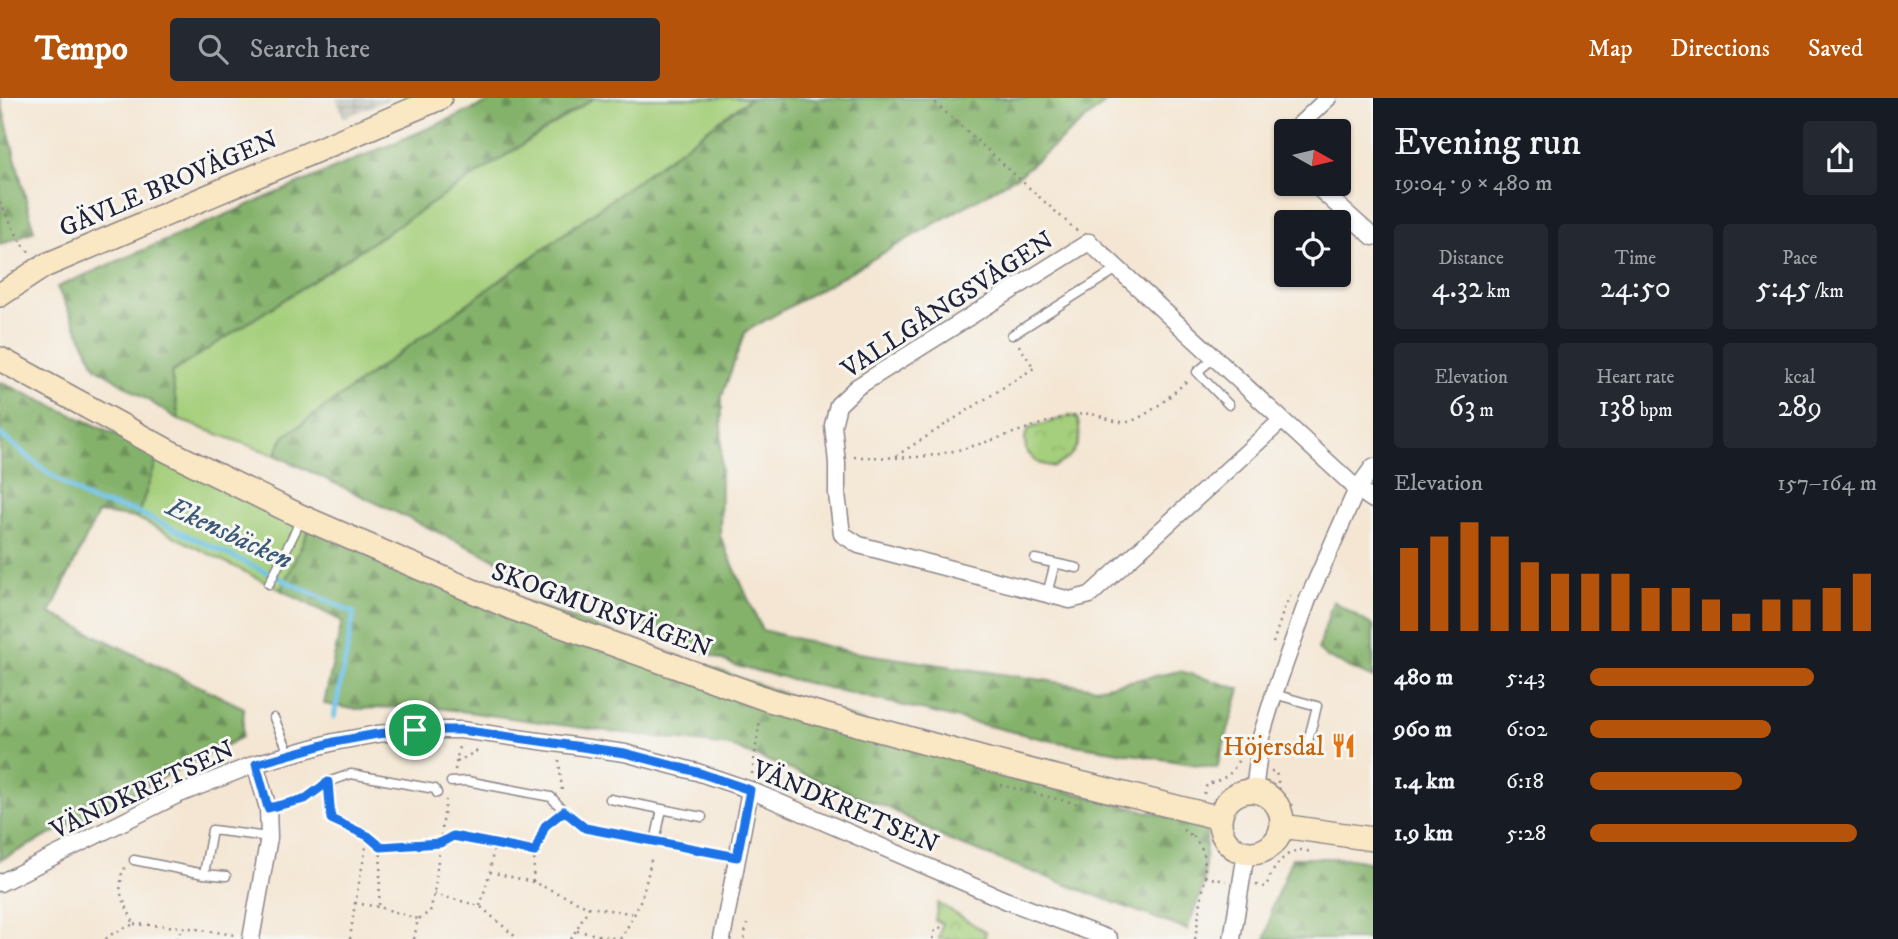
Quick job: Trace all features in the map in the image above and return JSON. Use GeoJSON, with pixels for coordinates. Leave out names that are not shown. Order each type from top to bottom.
{"type":"FeatureCollection","features":[{"type":"Feature","properties":{"kind":"street","name":"GÄVLE BROVÄGEN"},"geometry":{"type":"LineString","coordinates":[[0,295],[44,266],[440,98]]}},
{"type":"Feature","properties":{"kind":"street"},"geometry":{"type":"LineString","coordinates":[[1306,119],[1328,98]]}},
{"type":"Feature","properties":{"kind":"street"},"geometry":{"type":"LineString","coordinates":[[1327,196],[1373,237]]}},
{"type":"Feature","properties":{"kind":"street","name":"VALLGÅNGSVÄGEN"},"geometry":{"type":"LineString","coordinates":[[1282,420],[1090,595],[1070,600],[859,545],[842,534],[833,425],[838,405],[857,387],[1089,242],[1357,489],[1373,500]]}},
{"type":"Feature","properties":{"kind":"street","name":"SKOGMURSVÄGEN"},"geometry":{"type":"LineString","coordinates":[[0,359],[168,451],[300,516],[512,608],[769,700],[988,760],[1210,815]]}},
{"type":"Feature","properties":{"kind":"street"},"geometry":{"type":"LineString","coordinates":[[1373,467],[1357,489],[1308,599],[1261,737],[1255,780],[1245,791],[1236,794],[1210,815],[1229,845],[1246,853],[1265,850],[1292,828],[1373,839]]}},
{"type":"Feature","properties":{"kind":"street","name":"VÄNDKRETSEN"},"geometry":{"type":"LineString","coordinates":[[0,883],[177,795],[256,764],[334,742],[377,734],[415,730],[461,730],[625,753],[697,772],[750,790],[1005,900],[1109,939]]}},
{"type":"Feature","properties":{"kind":"street"},"geometry":{"type":"LineString","coordinates":[[251,939],[269,837],[268,808],[256,764]]}},
{"type":"Feature","properties":{"kind":"street"},"geometry":{"type":"LineString","coordinates":[[1255,780],[1265,794],[1273,799],[1282,817],[1292,828]]}},
{"type":"Feature","properties":{"kind":"street"},"geometry":{"type":"LineString","coordinates":[[722,939],[750,790]]}},
{"type":"Feature","properties":{"kind":"street"},"geometry":{"type":"LineString","coordinates":[[1232,939],[1246,853]]}},
{"type":"Feature","properties":{"kind":"lane"},"geometry":{"type":"LineString","coordinates":[[1012,335],[1117,269]]}},
{"type":"Feature","properties":{"kind":"lane"},"geometry":{"type":"LineString","coordinates":[[1214,358],[1196,372],[1229,405]]}},
{"type":"Feature","properties":{"kind":"lane"},"geometry":{"type":"LineString","coordinates":[[269,584],[296,530],[300,516]]}},
{"type":"Feature","properties":{"kind":"lane"},"geometry":{"type":"LineString","coordinates":[[1035,559],[1077,568]]}},
{"type":"Feature","properties":{"kind":"lane"},"geometry":{"type":"LineString","coordinates":[[1046,594],[1055,563]]}},
{"type":"Feature","properties":{"kind":"lane"},"geometry":{"type":"LineString","coordinates":[[1274,694],[1317,706],[1307,745]]}},
{"type":"Feature","properties":{"kind":"lane"},"geometry":{"type":"LineString","coordinates":[[274,718],[290,755]]}},
{"type":"Feature","properties":{"kind":"lane"},"geometry":{"type":"LineString","coordinates":[[268,808],[305,799],[328,782],[351,774],[435,789],[437,793]]}},
{"type":"Feature","properties":{"kind":"lane"},"geometry":{"type":"LineString","coordinates":[[451,782],[467,781],[551,797],[585,828],[737,857]]}},
{"type":"Feature","properties":{"kind":"lane"},"geometry":{"type":"LineString","coordinates":[[610,799],[702,817]]}},
{"type":"Feature","properties":{"kind":"lane"},"geometry":{"type":"LineString","coordinates":[[655,842],[662,809]]}},
{"type":"Feature","properties":{"kind":"lane"},"geometry":{"type":"LineString","coordinates":[[204,874],[212,830],[269,837]]}},
{"type":"Feature","properties":{"kind":"lane"},"geometry":{"type":"LineString","coordinates":[[134,860],[226,876]]}},
{"type":"Feature","properties":{"kind":"path"},"geometry":{"type":"LineString","coordinates":[[930,98],[1089,242]]}},
{"type":"Feature","properties":{"kind":"path"},"geometry":{"type":"LineString","coordinates":[[0,202],[21,243],[44,266]]}},
{"type":"Feature","properties":{"kind":"path"},"geometry":{"type":"LineString","coordinates":[[894,457],[1034,368],[1012,335]]}},
{"type":"Feature","properties":{"kind":"path"},"geometry":{"type":"LineString","coordinates":[[835,456],[916,458],[946,453],[1055,419],[1087,413],[1131,422],[1158,406],[1196,372]]}},
{"type":"Feature","properties":{"kind":"path"},"geometry":{"type":"LineString","coordinates":[[750,790],[761,715]]}},
{"type":"Feature","properties":{"kind":"path"},"geometry":{"type":"LineString","coordinates":[[355,903],[418,919],[430,912],[447,796],[457,762],[461,730]]}},
{"type":"Feature","properties":{"kind":"path"},"geometry":{"type":"LineString","coordinates":[[533,882],[535,852],[545,826],[564,811],[559,760],[561,744]]}},
{"type":"Feature","properties":{"kind":"path"},"geometry":{"type":"LineString","coordinates":[[457,762],[476,750],[488,747]]}},
{"type":"Feature","properties":{"kind":"path"},"geometry":{"type":"LineString","coordinates":[[1255,780],[1276,772],[1280,791],[1303,816],[1292,828]]}},
{"type":"Feature","properties":{"kind":"path"},"geometry":{"type":"LineString","coordinates":[[328,782],[331,819],[368,836],[381,847],[440,843],[453,836],[535,852]]}},
{"type":"Feature","properties":{"kind":"path"},"geometry":{"type":"LineString","coordinates":[[1195,939],[1205,877],[1204,852],[1194,837],[1210,815]]}},
{"type":"Feature","properties":{"kind":"path"},"geometry":{"type":"LineString","coordinates":[[351,939],[368,836]]}},
{"type":"Feature","properties":{"kind":"path"},"geometry":{"type":"LineString","coordinates":[[577,931],[619,939],[636,914],[645,890],[655,842]]}},
{"type":"Feature","properties":{"kind":"path"},"geometry":{"type":"LineString","coordinates":[[480,906],[491,872],[494,844]]}},
{"type":"Feature","properties":{"kind":"path"},"geometry":{"type":"LineString","coordinates":[[379,907],[381,847]]}},
{"type":"Feature","properties":{"kind":"path"},"geometry":{"type":"LineString","coordinates":[[1205,877],[1266,887],[1271,871],[1284,858],[1299,850],[1312,852]]}},
{"type":"Feature","properties":{"kind":"path"},"geometry":{"type":"LineString","coordinates":[[134,860],[122,871],[120,892],[134,924]]}},
{"type":"Feature","properties":{"kind":"path"},"geometry":{"type":"LineString","coordinates":[[491,872],[533,882],[589,907],[636,914]]}},
{"type":"Feature","properties":{"kind":"path"},"geometry":{"type":"LineString","coordinates":[[434,894],[480,906],[518,939]]}},
{"type":"Feature","properties":{"kind":"path"},"geometry":{"type":"LineString","coordinates":[[572,939],[589,907]]}},
{"type":"Feature","properties":{"kind":"path"},"geometry":{"type":"LineString","coordinates":[[414,939],[418,919]]}},
{"type":"Feature","properties":{"kind":"path"},"geometry":{"type":"LineString","coordinates":[[106,939],[134,924],[183,927],[227,934]]}},
{"type":"Feature","properties":{"kind":"path"},"geometry":{"type":"LineString","coordinates":[[744,939],[747,924]]}},
{"type":"Feature","properties":{"kind":"path"},"geometry":{"type":"LineString","coordinates":[[176,939],[183,927]]}},
{"type":"Feature","properties":{"kind":"path"},"geometry":{"type":"LineString","coordinates":[[933,939],[935,930],[942,927]]}},
{"type":"Feature","properties":{"kind":"shaded area"},"geometry":{"type":"Polygon","coordinates":[[[336,98],[391,98],[344,118],[336,98]]]}},
{"type":"Feature","properties":{"kind":"green space"},"geometry":{"type":"Polygon","coordinates":[[[0,98],[34,231],[0,245],[0,98]]]}},
{"type":"Feature","properties":{"kind":"green space"},"geometry":{"type":"Polygon","coordinates":[[[499,98],[594,98],[171,373],[179,420],[96,367],[57,287],[499,98]]]}},
{"type":"Feature","properties":{"kind":"green space"},"geometry":{"type":"Polygon","coordinates":[[[594,98],[751,98],[284,437],[275,455],[179,420],[171,373],[594,98]]]}},
{"type":"Feature","properties":{"kind":"green space"},"geometry":{"type":"Polygon","coordinates":[[[751,98],[1111,98],[1018,176],[745,332],[722,396],[720,536],[762,630],[846,651],[1096,688],[1180,671],[1240,689],[1217,768],[1052,741],[736,666],[501,562],[275,455],[284,437],[751,98]]]}},
{"type":"Feature","properties":{"kind":"green space"},"geometry":{"type":"Polygon","coordinates":[[[0,382],[159,454],[137,518],[98,513],[50,613],[244,708],[242,737],[0,860],[0,382]]]}},
{"type":"Feature","properties":{"kind":"green space"},"geometry":{"type":"Polygon","coordinates":[[[1069,416],[1077,417],[1079,426],[1079,440],[1073,453],[1054,467],[1038,463],[1026,451],[1025,437],[1028,429],[1069,416]]]}},
{"type":"Feature","properties":{"kind":"green space"},"geometry":{"type":"Polygon","coordinates":[[[159,454],[311,525],[281,590],[137,518],[159,454]]]}},
{"type":"Feature","properties":{"kind":"green space"},"geometry":{"type":"Polygon","coordinates":[[[311,525],[1032,782],[1207,827],[1204,884],[1187,930],[948,840],[891,809],[730,746],[424,706],[353,709],[324,704],[342,621],[281,590],[311,525]]]}},
{"type":"Feature","properties":{"kind":"green space"},"geometry":{"type":"Polygon","coordinates":[[[1333,601],[1373,626],[1373,678],[1326,657],[1318,650],[1333,601]]]}},
{"type":"Feature","properties":{"kind":"green space"},"geometry":{"type":"Polygon","coordinates":[[[1292,858],[1346,858],[1373,863],[1373,939],[1266,939],[1272,907],[1292,858]]]}},
{"type":"Feature","properties":{"kind":"green space"},"geometry":{"type":"Polygon","coordinates":[[[938,903],[986,932],[984,939],[939,939],[942,923],[935,921],[938,903]]]}},
{"type":"Feature","properties":{"kind":"waterway","name":"Ekensbäcken"},"geometry":{"type":"LineString","coordinates":[[0,434],[48,473],[91,501],[135,511],[354,613],[334,717]]}},
{"type":"Feature","properties":{"kind":"place","name":"Höjersdal"},"geometry":{"type":"Point","coordinates":[1344,746]}},
{"type":"Feature","properties":{"kind":"route"},"geometry":{"type":"LineString","coordinates":[[415,730],[461,730],[625,753],[697,772],[750,790],[737,857],[585,828],[564,811],[545,826],[535,852],[453,836],[440,843],[381,847],[368,836],[331,819],[328,782],[305,799],[268,808],[256,764],[334,742],[415,730]]}}]}
